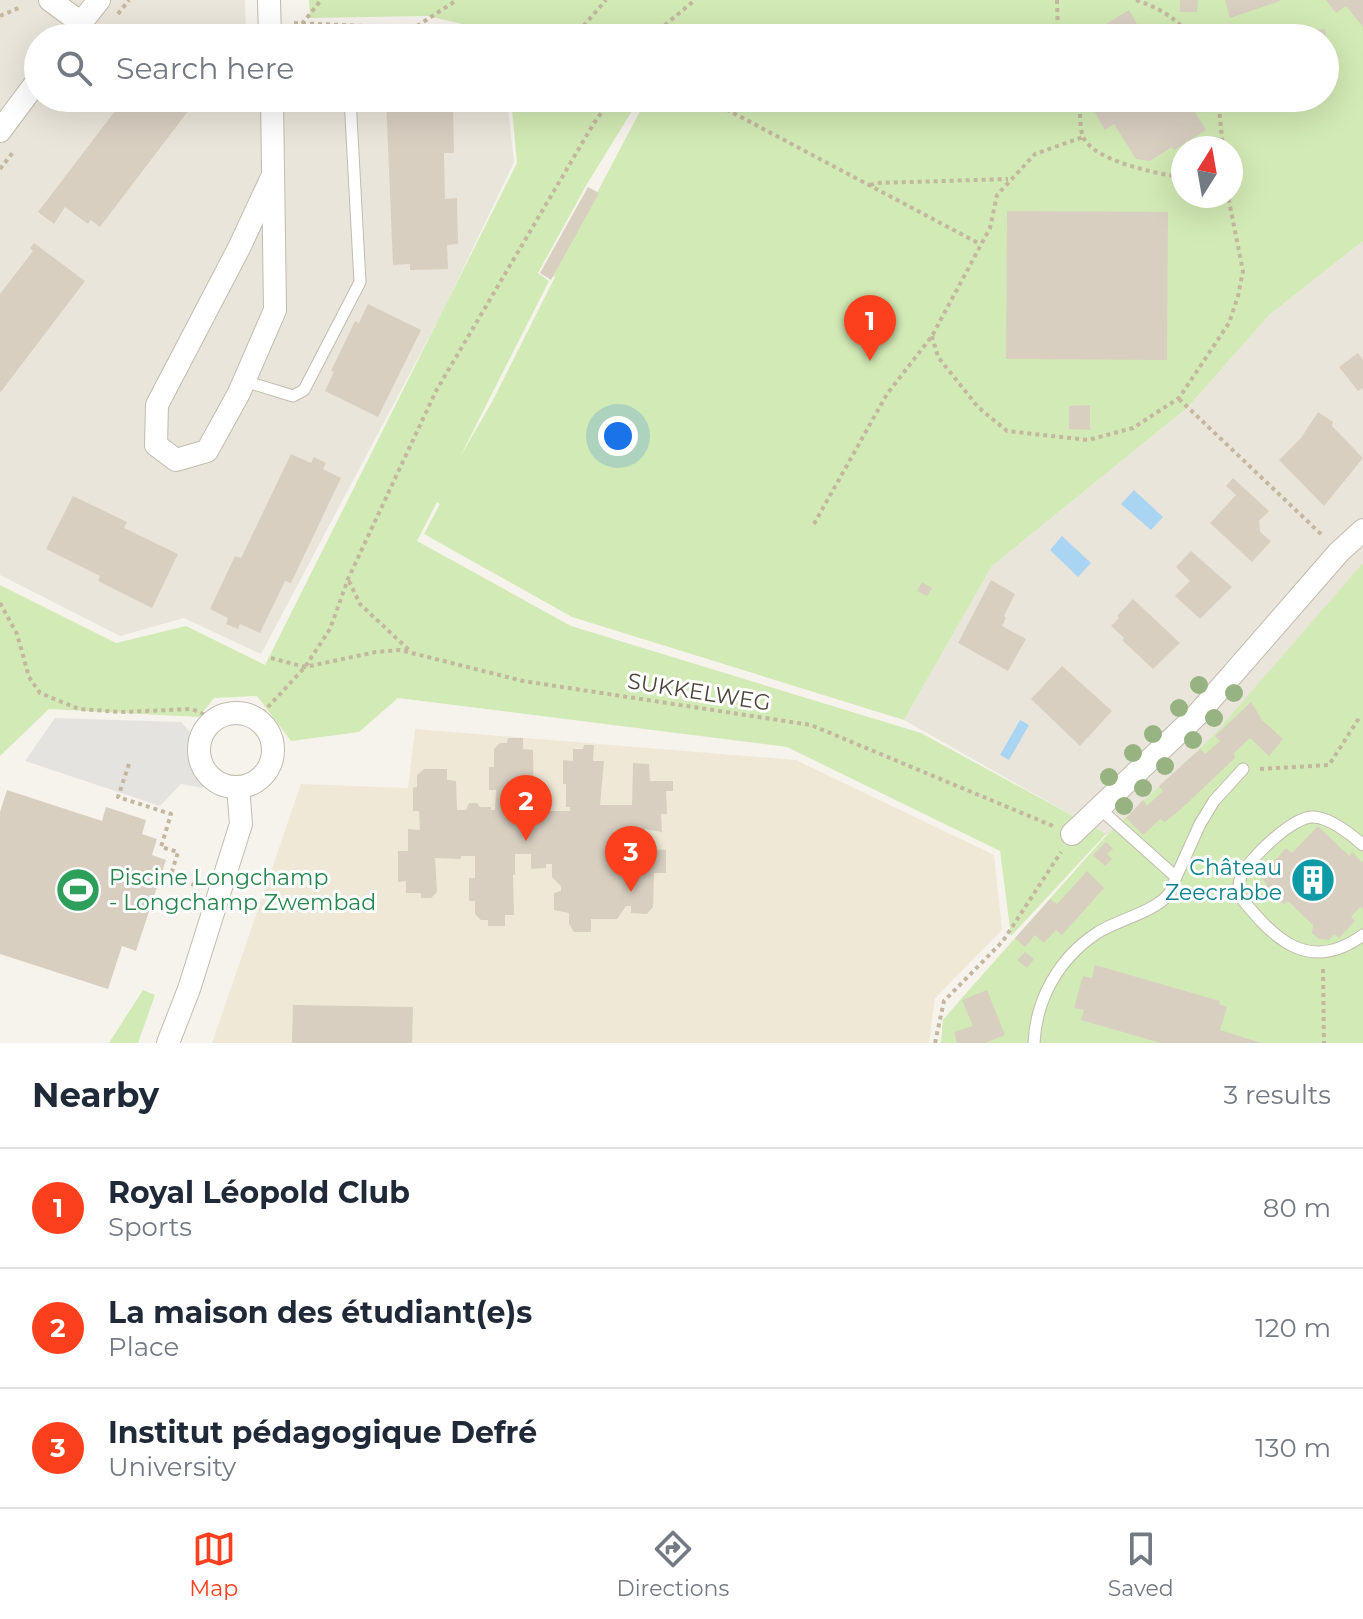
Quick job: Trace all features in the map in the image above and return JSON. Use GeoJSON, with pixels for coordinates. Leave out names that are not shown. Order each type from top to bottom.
{"type":"FeatureCollection","features":[{"type":"Feature","properties":{"kind":"street"},"geometry":{"type":"LineString","coordinates":[[50,0],[70,24]]}},
{"type":"Feature","properties":{"kind":"street"},"geometry":{"type":"LineString","coordinates":[[80,24],[99,0]]}},
{"type":"Feature","properties":{"kind":"street"},"geometry":{"type":"LineString","coordinates":[[269,0],[270,24]]}},
{"type":"Feature","properties":{"kind":"street"},"geometry":{"type":"LineString","coordinates":[[0,131],[24,99]]}},
{"type":"Feature","properties":{"kind":"street"},"geometry":{"type":"LineString","coordinates":[[272,112],[275,310],[244,381],[207,451],[176,460],[156,445],[157,405],[239,248],[272,177]]}},
{"type":"Feature","properties":{"kind":"street"},"geometry":{"type":"LineString","coordinates":[[1072,834],[1197,715],[1339,552],[1363,530]]}},
{"type":"Feature","properties":{"kind":"street"},"geometry":{"type":"LineString","coordinates":[[226,713],[245,713],[257,719],[271,736],[273,752],[262,777],[238,787],[213,779],[204,770],[199,758],[198,745],[202,733],[214,719],[226,713]]}},
{"type":"Feature","properties":{"kind":"street"},"geometry":{"type":"LineString","coordinates":[[168,1043],[189,989],[241,824],[238,787]]}},
{"type":"Feature","properties":{"kind":"lane"},"geometry":{"type":"LineString","coordinates":[[244,381],[293,396],[304,390],[360,282],[351,112]]}},
{"type":"Feature","properties":{"kind":"lane"},"geometry":{"type":"LineString","coordinates":[[1034,1043],[1035,1023],[1044,993],[1068,957],[1098,933],[1135,916],[1168,895],[1200,824],[1214,801],[1243,769]]}},
{"type":"Feature","properties":{"kind":"lane"},"geometry":{"type":"LineString","coordinates":[[1099,808],[1176,877]]}},
{"type":"Feature","properties":{"kind":"lane"},"geometry":{"type":"LineString","coordinates":[[1363,845],[1333,824],[1315,817],[1298,819],[1252,862],[1240,877],[1238,894],[1252,913],[1293,949],[1314,953],[1349,945],[1363,935]]}},
{"type":"Feature","properties":{"kind":"path"},"geometry":{"type":"LineString","coordinates":[[294,23],[302,24],[321,0]]}},
{"type":"Feature","properties":{"kind":"path"},"geometry":{"type":"LineString","coordinates":[[421,24],[457,0]]}},
{"type":"Feature","properties":{"kind":"path"},"geometry":{"type":"LineString","coordinates":[[585,24],[606,0]]}},
{"type":"Feature","properties":{"kind":"path"},"geometry":{"type":"LineString","coordinates":[[666,24],[695,0]]}},
{"type":"Feature","properties":{"kind":"path"},"geometry":{"type":"LineString","coordinates":[[1057,0],[1058,24]]}},
{"type":"Feature","properties":{"kind":"path"},"geometry":{"type":"LineString","coordinates":[[1136,0],[1156,7],[1181,24]]}},
{"type":"Feature","properties":{"kind":"path"},"geometry":{"type":"LineString","coordinates":[[0,16],[21,7]]}},
{"type":"Feature","properties":{"kind":"path"},"geometry":{"type":"LineString","coordinates":[[257,719],[305,667],[330,629],[348,579],[436,391],[602,112]]}},
{"type":"Feature","properties":{"kind":"path"},"geometry":{"type":"LineString","coordinates":[[732,112],[980,244]]}},
{"type":"Feature","properties":{"kind":"path"},"geometry":{"type":"LineString","coordinates":[[1080,112],[1083,137],[1100,154],[1171,175]]}},
{"type":"Feature","properties":{"kind":"path"},"geometry":{"type":"LineString","coordinates":[[1219,112],[1222,136]]}},
{"type":"Feature","properties":{"kind":"path"},"geometry":{"type":"LineString","coordinates":[[814,524],[887,394],[932,336],[990,228],[997,195],[1035,154],[1083,137]]}},
{"type":"Feature","properties":{"kind":"path"},"geometry":{"type":"LineString","coordinates":[[870,185],[1009,179]]}},
{"type":"Feature","properties":{"kind":"path"},"geometry":{"type":"LineString","coordinates":[[932,336],[938,357],[978,407],[1007,431],[1088,440],[1133,428],[1179,398],[1229,323],[1243,271],[1230,208]]}},
{"type":"Feature","properties":{"kind":"path"},"geometry":{"type":"LineString","coordinates":[[1179,398],[1339,552]]}},
{"type":"Feature","properties":{"kind":"path"},"geometry":{"type":"LineString","coordinates":[[348,579],[360,604],[413,654]]}},
{"type":"Feature","properties":{"kind":"path"},"geometry":{"type":"LineString","coordinates":[[0,603],[17,634],[29,677],[40,693],[79,709],[121,712],[192,709],[214,719]]}},
{"type":"Feature","properties":{"kind":"path","name":"SUKKELWEG"},"geometry":{"type":"LineString","coordinates":[[305,667],[400,650],[523,681],[811,725],[1072,834]]}},
{"type":"Feature","properties":{"kind":"path"},"geometry":{"type":"LineString","coordinates":[[271,658],[305,667]]}},
{"type":"Feature","properties":{"kind":"path"},"geometry":{"type":"LineString","coordinates":[[1243,769],[1277,770],[1329,765],[1362,717]]}},
{"type":"Feature","properties":{"kind":"path"},"geometry":{"type":"LineString","coordinates":[[129,764],[118,797],[171,814],[161,847],[178,852],[170,878],[195,885]]}},
{"type":"Feature","properties":{"kind":"path"},"geometry":{"type":"LineString","coordinates":[[935,1043],[944,1001],[1003,941],[1072,834]]}},
{"type":"Feature","properties":{"kind":"path"},"geometry":{"type":"LineString","coordinates":[[1322,951],[1324,1043]]}},
{"type":"Feature","properties":{"kind":"shaded area"},"geometry":{"type":"Polygon","coordinates":[[[0,0],[245,0],[246,24],[24,24],[24,112],[509,112],[514,162],[443,311],[261,654],[184,618],[120,636],[0,575],[0,0]]]}},
{"type":"Feature","properties":{"kind":"shaded area"},"geometry":{"type":"Polygon","coordinates":[[[1363,241],[1363,1043],[941,1043],[943,1020],[1107,835],[904,720],[992,566],[1188,407],[1269,315],[1363,241]]]}},
{"type":"Feature","properties":{"kind":"shaded area"},"geometry":{"type":"Polygon","coordinates":[[[55,718],[181,722],[191,733],[203,788],[181,784],[160,806],[25,761],[55,718]]]}},
{"type":"Feature","properties":{"kind":"shaded area"},"geometry":{"type":"Polygon","coordinates":[[[415,729],[796,760],[994,855],[1002,930],[935,998],[929,1043],[212,1043],[301,784],[408,788],[415,729]]]}},
{"type":"Feature","properties":{"kind":"green space"},"geometry":{"type":"Polygon","coordinates":[[[309,0],[1363,0],[1363,241],[1269,315],[1188,407],[992,566],[904,720],[572,617],[424,534],[440,504],[437,502],[417,541],[571,626],[921,733],[1106,834],[1011,936],[1000,851],[787,747],[398,698],[359,732],[291,741],[257,696],[214,698],[199,717],[49,709],[0,756],[0,585],[116,643],[186,626],[265,665],[517,163],[512,112],[631,112],[538,273],[549,281],[460,457],[492,402],[553,276],[640,112],[1339,112],[1339,24],[463,24],[427,16],[310,18],[309,0]]]}},
{"type":"Feature","properties":{"kind":"green space"},"geometry":{"type":"Polygon","coordinates":[[[1363,563],[1363,1043],[941,1043],[943,1020],[961,999],[1103,839],[1212,737],[1363,563]]]}},
{"type":"Feature","properties":{"kind":"green space"},"geometry":{"type":"Polygon","coordinates":[[[143,990],[155,995],[138,1043],[109,1043],[143,990]]]}},
{"type":"Feature","properties":{"kind":"water"},"geometry":{"type":"Polygon","coordinates":[[[1134,490],[1163,517],[1151,530],[1121,504],[1134,490]]]}},
{"type":"Feature","properties":{"kind":"water"},"geometry":{"type":"Polygon","coordinates":[[[1062,536],[1091,563],[1078,577],[1050,550],[1062,536]]]}},
{"type":"Feature","properties":{"kind":"water"},"geometry":{"type":"Polygon","coordinates":[[[1020,720],[1029,725],[1009,760],[1000,755],[1020,720]]]}},
{"type":"Feature","properties":{"kind":"building"},"geometry":{"type":"Polygon","coordinates":[[[1180,0],[1198,0],[1197,12],[1180,12],[1180,0]]]}},
{"type":"Feature","properties":{"kind":"building"},"geometry":{"type":"Polygon","coordinates":[[[1225,0],[1279,0],[1280,1],[1230,18],[1225,0]]]}},
{"type":"Feature","properties":{"kind":"building"},"geometry":{"type":"Polygon","coordinates":[[[1326,0],[1363,0],[1363,27],[1346,6],[1336,13],[1326,0]]]}},
{"type":"Feature","properties":{"kind":"building"},"geometry":{"type":"Polygon","coordinates":[[[1129,10],[1137,24],[1106,24],[1129,10]]]}},
{"type":"Feature","properties":{"kind":"building"},"geometry":{"type":"Polygon","coordinates":[[[114,112],[187,112],[100,227],[91,220],[88,224],[65,207],[54,224],[38,212],[114,112]]]}},
{"type":"Feature","properties":{"kind":"building"},"geometry":{"type":"Polygon","coordinates":[[[387,112],[453,112],[454,153],[444,153],[445,199],[457,198],[458,244],[447,245],[448,269],[410,270],[410,264],[393,265],[387,112]]]}},
{"type":"Feature","properties":{"kind":"building"},"geometry":{"type":"Polygon","coordinates":[[[1095,112],[1195,112],[1206,130],[1196,136],[1171,136],[1171,148],[1150,161],[1136,159],[1114,124],[1105,130],[1095,112]]]}},
{"type":"Feature","properties":{"kind":"building"},"geometry":{"type":"Polygon","coordinates":[[[588,187],[599,193],[551,280],[540,273],[588,187]]]}},
{"type":"Feature","properties":{"kind":"building"},"geometry":{"type":"Polygon","coordinates":[[[1007,211],[1168,212],[1167,360],[1006,359],[1007,211]]]}},
{"type":"Feature","properties":{"kind":"building"},"geometry":{"type":"Polygon","coordinates":[[[34,243],[85,281],[0,393],[0,294],[33,251],[30,248],[34,243]]]}},
{"type":"Feature","properties":{"kind":"building"},"geometry":{"type":"Polygon","coordinates":[[[368,304],[421,330],[378,417],[325,391],[355,321],[359,323],[368,304]]]}},
{"type":"Feature","properties":{"kind":"building"},"geometry":{"type":"Polygon","coordinates":[[[1358,353],[1363,360],[1363,388],[1358,391],[1339,367],[1358,353]]]}},
{"type":"Feature","properties":{"kind":"building"},"geometry":{"type":"Polygon","coordinates":[[[1090,405],[1090,430],[1069,429],[1069,406],[1090,405]]]}},
{"type":"Feature","properties":{"kind":"building"},"geometry":{"type":"Polygon","coordinates":[[[1318,412],[1333,422],[1332,426],[1363,458],[1324,506],[1279,460],[1301,438],[1318,412]]]}},
{"type":"Feature","properties":{"kind":"building"},"geometry":{"type":"Polygon","coordinates":[[[291,454],[311,463],[314,457],[326,463],[323,469],[341,478],[291,583],[285,581],[260,633],[240,624],[238,629],[226,624],[228,618],[210,609],[235,556],[241,558],[291,454]]]}},
{"type":"Feature","properties":{"kind":"building"},"geometry":{"type":"Polygon","coordinates":[[[1233,478],[1269,511],[1259,521],[1260,532],[1271,541],[1252,562],[1210,523],[1236,495],[1226,486],[1233,478]]]}},
{"type":"Feature","properties":{"kind":"building"},"geometry":{"type":"Polygon","coordinates":[[[73,496],[127,522],[124,528],[178,554],[152,608],[98,581],[100,576],[46,549],[73,496]]]}},
{"type":"Feature","properties":{"kind":"building"},"geometry":{"type":"Polygon","coordinates":[[[1191,551],[1232,587],[1200,619],[1175,596],[1190,581],[1176,567],[1191,551]]]}},
{"type":"Feature","properties":{"kind":"building"},"geometry":{"type":"Polygon","coordinates":[[[991,580],[1015,594],[1002,626],[1026,639],[1008,671],[958,643],[991,580]]]}},
{"type":"Feature","properties":{"kind":"building"},"geometry":{"type":"Polygon","coordinates":[[[922,582],[932,588],[927,596],[917,591],[922,582]]]}},
{"type":"Feature","properties":{"kind":"building"},"geometry":{"type":"Polygon","coordinates":[[[1133,599],[1180,643],[1153,669],[1111,626],[1133,599]]]}},
{"type":"Feature","properties":{"kind":"building"},"geometry":{"type":"Polygon","coordinates":[[[1062,666],[1112,711],[1080,746],[1031,699],[1062,666]]]}},
{"type":"Feature","properties":{"kind":"building"},"geometry":{"type":"Polygon","coordinates":[[[1251,702],[1262,720],[1283,739],[1269,756],[1250,738],[1234,753],[1235,758],[1181,809],[1165,822],[1160,819],[1143,835],[1126,818],[1143,800],[1147,806],[1163,791],[1159,786],[1200,749],[1205,754],[1220,741],[1215,736],[1251,702]]]}},
{"type":"Feature","properties":{"kind":"building"},"geometry":{"type":"Polygon","coordinates":[[[508,738],[523,738],[523,749],[533,750],[534,818],[545,819],[545,811],[570,811],[570,807],[566,807],[563,760],[573,761],[573,749],[583,749],[584,745],[594,745],[593,761],[604,761],[600,805],[632,805],[633,763],[649,764],[650,781],[673,781],[673,791],[666,791],[667,814],[661,814],[662,832],[645,829],[645,849],[666,850],[666,873],[654,873],[653,907],[647,914],[631,913],[631,906],[626,906],[617,919],[591,919],[591,932],[574,932],[569,924],[569,913],[554,910],[554,893],[561,891],[561,886],[552,877],[552,864],[546,864],[546,868],[531,869],[531,854],[515,854],[514,915],[505,915],[505,926],[488,926],[488,920],[481,920],[475,914],[475,901],[469,901],[469,878],[475,878],[475,856],[435,858],[437,892],[431,898],[421,898],[421,893],[406,893],[406,881],[398,882],[398,851],[408,851],[408,829],[420,830],[419,811],[413,811],[413,788],[417,787],[417,775],[424,769],[447,769],[447,780],[456,781],[457,810],[466,810],[469,803],[477,803],[480,807],[495,810],[496,790],[489,790],[489,767],[494,767],[494,749],[500,743],[507,743],[508,738]]]}},
{"type":"Feature","properties":{"kind":"building","name":"Piscine Longchamp - Longchamp Zwembad"},"geometry":{"type":"Polygon","coordinates":[[[7,790],[102,821],[106,807],[146,820],[142,834],[157,839],[152,855],[166,860],[136,951],[122,946],[108,989],[0,954],[0,812],[7,790]]]}},
{"type":"Feature","properties":{"kind":"building","name":"Château Zeecrabbe"},"geometry":{"type":"Polygon","coordinates":[[[1318,826],[1349,856],[1352,852],[1363,863],[1363,909],[1360,907],[1351,917],[1355,921],[1339,938],[1334,934],[1329,940],[1319,939],[1312,933],[1313,925],[1288,901],[1285,904],[1274,900],[1260,877],[1286,848],[1292,853],[1318,826]]]}},
{"type":"Feature","properties":{"kind":"building"},"geometry":{"type":"Polygon","coordinates":[[[1106,842],[1113,849],[1107,854],[1112,859],[1105,866],[1093,855],[1106,842]]]}},
{"type":"Feature","properties":{"kind":"building"},"geometry":{"type":"Polygon","coordinates":[[[1087,871],[1104,888],[1062,935],[1056,930],[1044,943],[1035,935],[1025,947],[1015,938],[1050,899],[1057,904],[1087,871]]]}},
{"type":"Feature","properties":{"kind":"building"},"geometry":{"type":"Polygon","coordinates":[[[1025,952],[1034,959],[1027,968],[1017,960],[1025,952]]]}},
{"type":"Feature","properties":{"kind":"building"},"geometry":{"type":"Polygon","coordinates":[[[1095,965],[1220,1001],[1219,1004],[1227,1007],[1220,1030],[1261,1043],[1161,1043],[1081,1020],[1084,1010],[1074,1008],[1083,976],[1092,978],[1095,965]]]}},
{"type":"Feature","properties":{"kind":"building"},"geometry":{"type":"Polygon","coordinates":[[[987,990],[1005,1035],[985,1043],[957,1043],[954,1032],[973,1026],[962,1000],[987,990]]]}},
{"type":"Feature","properties":{"kind":"building"},"geometry":{"type":"Polygon","coordinates":[[[293,1005],[413,1007],[412,1043],[292,1043],[293,1005]]]}},
{"type":"Feature","properties":{"kind":"place","name":"Royal Léopold Club"},"geometry":{"type":"Point","coordinates":[870,361]}},
{"type":"Feature","properties":{"kind":"place","name":"La maison des étudiant(e)s"},"geometry":{"type":"Point","coordinates":[526,841]}},
{"type":"Feature","properties":{"kind":"place","name":"Château Zeecrabbe"},"geometry":{"type":"Point","coordinates":[1313,880]}},
{"type":"Feature","properties":{"kind":"place","name":"Piscine Longchamp - Longchamp Zwembad"},"geometry":{"type":"Point","coordinates":[78,890]}},
{"type":"Feature","properties":{"kind":"place","name":"Institut pédagogique Defré"},"geometry":{"type":"Point","coordinates":[631,892]}}]}
